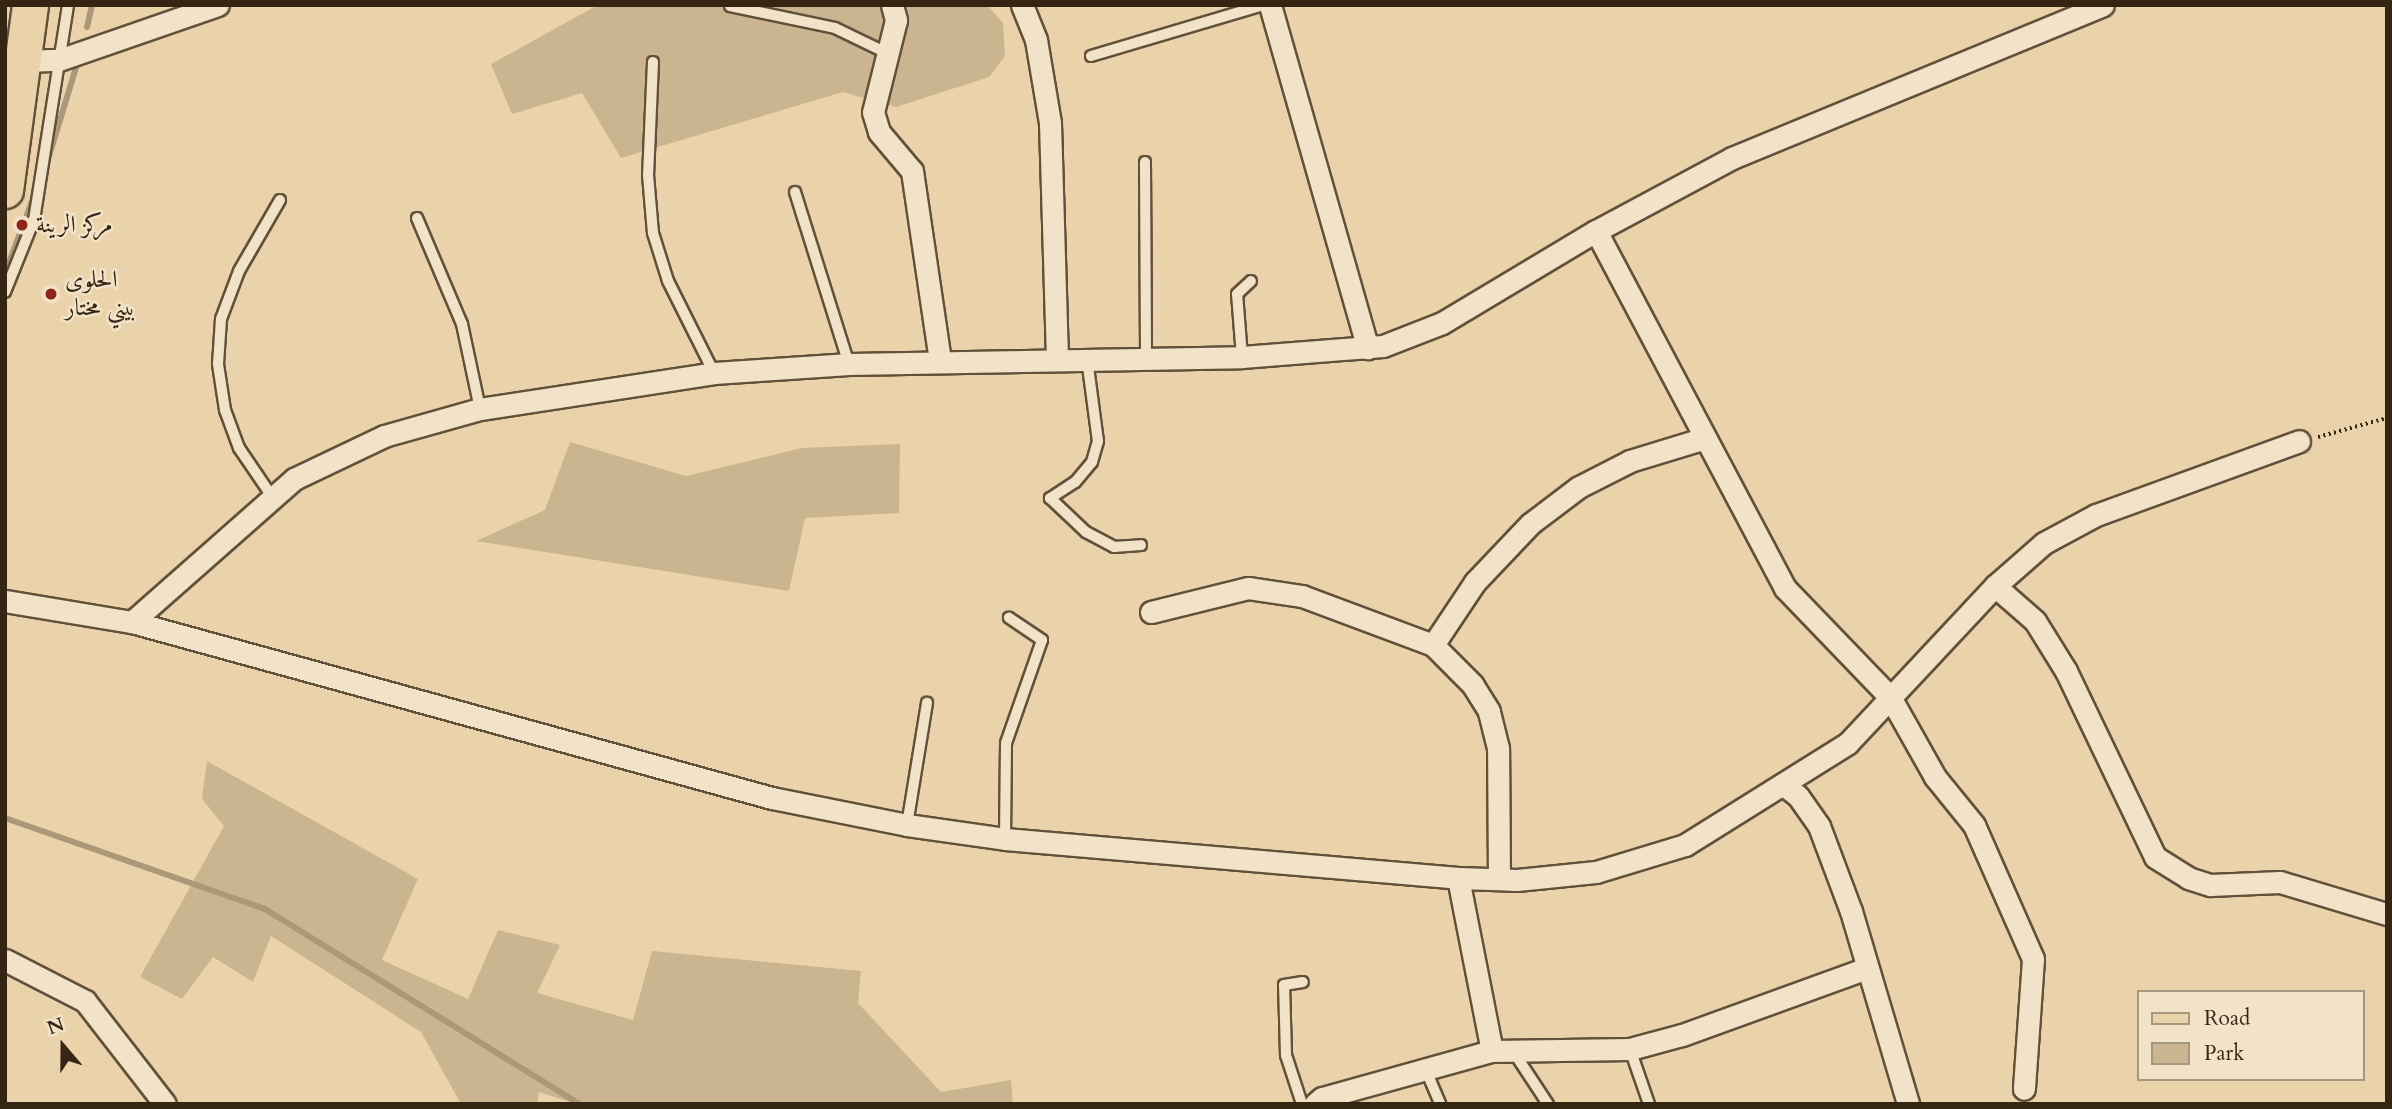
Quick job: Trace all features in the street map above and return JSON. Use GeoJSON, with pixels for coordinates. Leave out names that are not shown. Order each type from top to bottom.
{"type":"FeatureCollection","features":[{"type":"Feature","properties":{"kind":"main road"},"geometry":{"type":"LineString","coordinates":[[5,190],[30,5]]}},
{"type":"Feature","properties":{"kind":"street"},"geometry":{"type":"LineString","coordinates":[[23,61],[59,60],[187,11],[218,5]]}},
{"type":"Feature","properties":{"kind":"street"},"geometry":{"type":"LineString","coordinates":[[892,5],[896,20],[873,112],[879,132],[912,171],[940,360]]}},
{"type":"Feature","properties":{"kind":"street"},"geometry":{"type":"LineString","coordinates":[[1022,5],[1036,40],[1050,123],[1056,357]]}},
{"type":"Feature","properties":{"kind":"street"},"geometry":{"type":"LineString","coordinates":[[1270,5],[1368,348]]}},
{"type":"Feature","properties":{"kind":"street"},"geometry":{"type":"LineString","coordinates":[[132,622],[271,495],[294,479],[384,436],[480,409],[713,373],[849,363],[1056,357],[1242,357],[1368,348],[1442,323],[1596,231],[1732,158],[2103,5]]}},
{"type":"Feature","properties":{"kind":"street"},"geometry":{"type":"LineString","coordinates":[[1596,231],[1785,588],[1890,697],[1935,777],[1974,825],[2033,959],[2024,1089]]}},
{"type":"Feature","properties":{"kind":"street"},"geometry":{"type":"LineString","coordinates":[[1433,645],[1475,582],[1530,524],[1579,487],[1630,461],[1705,438]]}},
{"type":"Feature","properties":{"kind":"street"},"geometry":{"type":"LineString","coordinates":[[5,601],[132,622],[772,798],[907,825],[1005,839],[1458,878],[1499,879],[1596,872],[1685,845],[1785,786],[1847,743],[1995,586],[2069,527],[2298,441]]}},
{"type":"Feature","properties":{"kind":"street"},"geometry":{"type":"LineString","coordinates":[[1995,586],[2035,621],[2066,671],[2155,857],[2188,878],[2210,885],[2280,882],[2387,914]]}},
{"type":"Feature","properties":{"kind":"street"},"geometry":{"type":"LineString","coordinates":[[1151,611],[1248,588],[1302,596],[1433,645],[1473,685],[1489,710],[1498,748],[1499,879]]}},
{"type":"Feature","properties":{"kind":"street"},"geometry":{"type":"LineString","coordinates":[[1785,786],[1798,796],[1819,826],[1851,911],[1864,968],[1908,1104]]}},
{"type":"Feature","properties":{"kind":"street"},"geometry":{"type":"LineString","coordinates":[[1458,878],[1502,1051]]}},
{"type":"Feature","properties":{"kind":"street"},"geometry":{"type":"LineString","coordinates":[[5,960],[85,1001],[165,1104]]}},
{"type":"Feature","properties":{"kind":"street"},"geometry":{"type":"LineString","coordinates":[[1315,1104],[1425,1068],[1502,1051],[1630,1049],[1864,968]]}},
{"type":"Feature","properties":{"kind":"lane"},"geometry":{"type":"LineString","coordinates":[[5,292],[34,220],[68,5]]}},
{"type":"Feature","properties":{"kind":"lane"},"geometry":{"type":"LineString","coordinates":[[1091,57],[1263,5]]}},
{"type":"Feature","properties":{"kind":"lane"},"geometry":{"type":"LineString","coordinates":[[730,6],[835,28],[887,53]]}},
{"type":"Feature","properties":{"kind":"lane"},"geometry":{"type":"LineString","coordinates":[[653,62],[648,175],[653,233],[668,281],[713,373]]}},
{"type":"Feature","properties":{"kind":"lane"},"geometry":{"type":"LineString","coordinates":[[1145,162],[1146,356]]}},
{"type":"Feature","properties":{"kind":"lane"},"geometry":{"type":"LineString","coordinates":[[795,192],[849,363]]}},
{"type":"Feature","properties":{"kind":"lane"},"geometry":{"type":"LineString","coordinates":[[271,495],[239,448],[225,410],[218,365],[225,307],[264,221],[281,200]]}},
{"type":"Feature","properties":{"kind":"lane"},"geometry":{"type":"LineString","coordinates":[[417,218],[462,324],[480,409]]}},
{"type":"Feature","properties":{"kind":"lane"},"geometry":{"type":"LineString","coordinates":[[1242,357],[1237,294],[1251,281]]}},
{"type":"Feature","properties":{"kind":"lane"},"geometry":{"type":"LineString","coordinates":[[1087,357],[1098,441],[1092,462],[1075,482],[1050,498],[1086,532],[1114,547],[1142,545]]}},
{"type":"Feature","properties":{"kind":"lane"},"geometry":{"type":"LineString","coordinates":[[1005,839],[1006,743],[1042,640],[1009,618]]}},
{"type":"Feature","properties":{"kind":"lane"},"geometry":{"type":"LineString","coordinates":[[907,825],[927,703]]}},
{"type":"Feature","properties":{"kind":"lane"},"geometry":{"type":"LineString","coordinates":[[1303,982],[1284,985],[1286,1055],[1303,1104]]}},
{"type":"Feature","properties":{"kind":"lane"},"geometry":{"type":"LineString","coordinates":[[1630,1049],[1649,1104]]}},
{"type":"Feature","properties":{"kind":"lane"},"geometry":{"type":"LineString","coordinates":[[1502,1051],[1548,1104]]}},
{"type":"Feature","properties":{"kind":"lane"},"geometry":{"type":"LineString","coordinates":[[1425,1068],[1440,1104]]}},
{"type":"Feature","properties":{"kind":"path"},"geometry":{"type":"LineString","coordinates":[[2298,441],[2387,418]]}},
{"type":"Feature","properties":{"kind":"green space"},"geometry":{"type":"Polygon","coordinates":[[[598,5],[987,5],[1003,23],[1005,56],[989,77],[896,107],[843,92],[621,158],[582,93],[512,114],[491,64],[598,5]]]}},
{"type":"Feature","properties":{"kind":"green space"},"geometry":{"type":"Polygon","coordinates":[[[570,442],[686,476],[802,448],[900,444],[899,513],[805,518],[789,591],[476,541],[545,510],[570,442]]]}},
{"type":"Feature","properties":{"kind":"green space"},"geometry":{"type":"Polygon","coordinates":[[[207,761],[418,879],[382,960],[468,999],[498,930],[560,945],[537,993],[633,1020],[652,951],[861,971],[858,1003],[941,1092],[1011,1080],[1013,1104],[576,1104],[539,1092],[537,1104],[461,1104],[421,1032],[271,936],[253,982],[213,957],[182,999],[140,977],[224,826],[202,799],[207,761]]]}},
{"type":"Feature","properties":{"kind":"waterway"},"geometry":{"type":"LineString","coordinates":[[87,27],[92,5]]}},
{"type":"Feature","properties":{"kind":"waterway"},"geometry":{"type":"LineString","coordinates":[[47,163],[78,61]]}},
{"type":"Feature","properties":{"kind":"waterway"},"geometry":{"type":"LineString","coordinates":[[5,273],[33,199]]}},
{"type":"Feature","properties":{"kind":"waterway"},"geometry":{"type":"LineString","coordinates":[[5,818],[265,909],[579,1104]]}},
{"type":"Feature","properties":{"kind":"place","name":"مركز الرينة"},"geometry":{"type":"Point","coordinates":[22,225]}},
{"type":"Feature","properties":{"kind":"place","name":"الحلوى بيني مختار"},"geometry":{"type":"Point","coordinates":[51,294]}}]}
